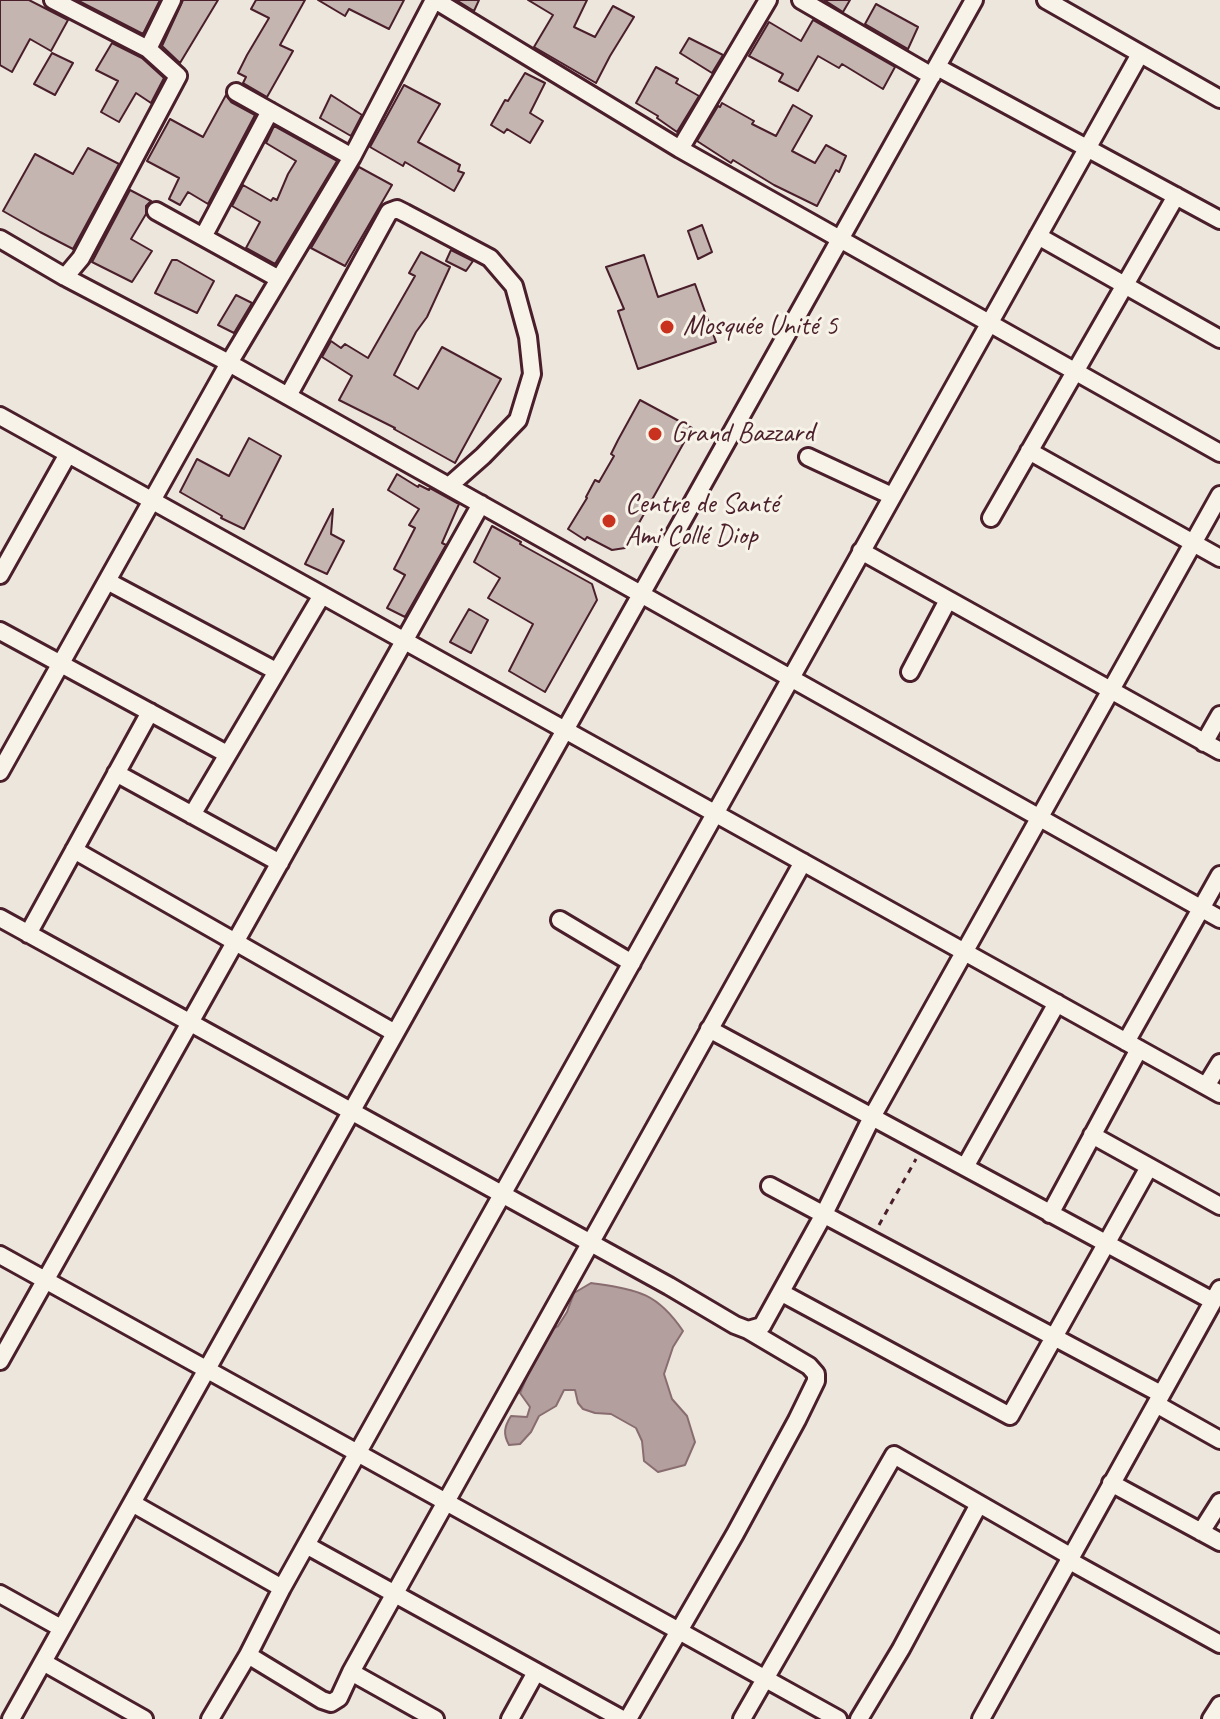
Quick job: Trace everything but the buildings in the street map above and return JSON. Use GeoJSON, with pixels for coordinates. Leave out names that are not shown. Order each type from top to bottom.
{"type":"FeatureCollection","features":[{"type":"Feature","properties":{"kind":"street"},"geometry":{"type":"LineString","coordinates":[[148,49],[172,0]]}},
{"type":"Feature","properties":{"kind":"street"},"geometry":{"type":"LineString","coordinates":[[0,772],[6,746],[61,664],[229,363],[352,157],[434,0],[680,149],[1220,453]]}},
{"type":"Feature","properties":{"kind":"street"},"geometry":{"type":"LineString","coordinates":[[680,149],[768,0]]}},
{"type":"Feature","properties":{"kind":"street"},"geometry":{"type":"LineString","coordinates":[[801,0],[1220,220]]}},
{"type":"Feature","properties":{"kind":"street"},"geometry":{"type":"LineString","coordinates":[[11,1719],[974,0]]}},
{"type":"Feature","properties":{"kind":"street"},"geometry":{"type":"LineString","coordinates":[[1046,0],[1220,99]]}},
{"type":"Feature","properties":{"kind":"street"},"geometry":{"type":"LineString","coordinates":[[62,2],[148,49],[178,76],[81,258],[65,277]]}},
{"type":"Feature","properties":{"kind":"street"},"geometry":{"type":"LineString","coordinates":[[210,1719],[1140,54]]}},
{"type":"Feature","properties":{"kind":"street"},"geometry":{"type":"LineString","coordinates":[[236,92],[352,157]]}},
{"type":"Feature","properties":{"kind":"street"},"geometry":{"type":"LineString","coordinates":[[203,237],[270,111]]}},
{"type":"Feature","properties":{"kind":"street"},"geometry":{"type":"LineString","coordinates":[[991,518],[1176,196]]}},
{"type":"Feature","properties":{"kind":"street"},"geometry":{"type":"LineString","coordinates":[[288,396],[389,212],[397,209],[490,258],[514,286],[528,337],[532,374],[518,420],[449,486]]}},
{"type":"Feature","properties":{"kind":"street"},"geometry":{"type":"LineString","coordinates":[[156,211],[279,279]]}},
{"type":"Feature","properties":{"kind":"street"},"geometry":{"type":"LineString","coordinates":[[1038,236],[1220,339]]}},
{"type":"Feature","properties":{"kind":"street"},"geometry":{"type":"LineString","coordinates":[[0,239],[65,277],[229,363],[1220,919]]}},
{"type":"Feature","properties":{"kind":"street"},"geometry":{"type":"LineString","coordinates":[[0,416],[1213,1090],[1220,1063]]}},
{"type":"Feature","properties":{"kind":"street"},"geometry":{"type":"LineString","coordinates":[[1029,451],[1220,558]]}},
{"type":"Feature","properties":{"kind":"street"},"geometry":{"type":"LineString","coordinates":[[0,575],[68,454]]}},
{"type":"Feature","properties":{"kind":"street"},"geometry":{"type":"LineString","coordinates":[[808,457],[892,496]]}},
{"type":"Feature","properties":{"kind":"street"},"geometry":{"type":"LineString","coordinates":[[748,1330],[762,1326],[782,1293],[872,1117],[1220,495]]}},
{"type":"Feature","properties":{"kind":"street"},"geometry":{"type":"LineString","coordinates":[[0,1361],[481,504]]}},
{"type":"Feature","properties":{"kind":"street"},"geometry":{"type":"LineString","coordinates":[[861,551],[1220,751]]}},
{"type":"Feature","properties":{"kind":"street"},"geometry":{"type":"LineString","coordinates":[[107,581],[276,671]]}},
{"type":"Feature","properties":{"kind":"street"},"geometry":{"type":"LineString","coordinates":[[192,815],[322,595]]}},
{"type":"Feature","properties":{"kind":"street"},"geometry":{"type":"LineString","coordinates":[[910,672],[948,600]]}},
{"type":"Feature","properties":{"kind":"street"},"geometry":{"type":"LineString","coordinates":[[0,631],[227,754]]}},
{"type":"Feature","properties":{"kind":"street"},"geometry":{"type":"LineString","coordinates":[[28,934],[150,712]]}},
{"type":"Feature","properties":{"kind":"street"},"geometry":{"type":"LineString","coordinates":[[1204,743],[1220,715]]}},
{"type":"Feature","properties":{"kind":"street"},"geometry":{"type":"LineString","coordinates":[[116,773],[280,863]]}},
{"type":"Feature","properties":{"kind":"street"},"geometry":{"type":"LineString","coordinates":[[74,850],[395,1033]]}},
{"type":"Feature","properties":{"kind":"street"},"geometry":{"type":"LineString","coordinates":[[248,1655],[322,1700],[331,1703],[339,1698],[803,862]]}},
{"type":"Feature","properties":{"kind":"street"},"geometry":{"type":"LineString","coordinates":[[1050,1214],[1220,875]]}},
{"type":"Feature","properties":{"kind":"street"},"geometry":{"type":"LineString","coordinates":[[0,918],[748,1330],[809,1366],[816,1374],[816,1381],[797,1420],[735,1534],[628,1719]]}},
{"type":"Feature","properties":{"kind":"street"},"geometry":{"type":"LineString","coordinates":[[560,920],[632,963]]}},
{"type":"Feature","properties":{"kind":"street"},"geometry":{"type":"LineString","coordinates":[[965,1167],[1057,1003]]}},
{"type":"Feature","properties":{"kind":"street"},"geometry":{"type":"LineString","coordinates":[[709,1029],[1215,1306],[1158,1399],[981,1719]]}},
{"type":"Feature","properties":{"kind":"street"},"geometry":{"type":"LineString","coordinates":[[1092,1135],[1220,1206]]}},
{"type":"Feature","properties":{"kind":"street"},"geometry":{"type":"LineString","coordinates":[[782,1293],[1010,1416],[1149,1167]]}},
{"type":"Feature","properties":{"kind":"street"},"geometry":{"type":"LineString","coordinates":[[770,1186],[1055,1337],[1220,1440]]}},
{"type":"Feature","properties":{"kind":"street"},"geometry":{"type":"LineString","coordinates":[[0,1255],[838,1719]]}},
{"type":"Feature","properties":{"kind":"street"},"geometry":{"type":"LineString","coordinates":[[742,1719],[894,1455],[1220,1644]]}},
{"type":"Feature","properties":{"kind":"street"},"geometry":{"type":"LineString","coordinates":[[1111,1483],[1220,1542]]}},
{"type":"Feature","properties":{"kind":"street"},"geometry":{"type":"LineString","coordinates":[[1201,1532],[1220,1502]]}},
{"type":"Feature","properties":{"kind":"street"},"geometry":{"type":"LineString","coordinates":[[132,1503],[282,1588]]}},
{"type":"Feature","properties":{"kind":"street"},"geometry":{"type":"LineString","coordinates":[[859,1719],[901,1649],[979,1504]]}},
{"type":"Feature","properties":{"kind":"street"},"geometry":{"type":"LineString","coordinates":[[306,1545],[622,1719]]}},
{"type":"Feature","properties":{"kind":"street"},"geometry":{"type":"LineString","coordinates":[[0,1594],[61,1628]]}},
{"type":"Feature","properties":{"kind":"street"},"geometry":{"type":"LineString","coordinates":[[43,1662],[144,1719]]}},
{"type":"Feature","properties":{"kind":"street"},"geometry":{"type":"LineString","coordinates":[[351,1672],[435,1719]]}},
{"type":"Feature","properties":{"kind":"street"},"geometry":{"type":"LineString","coordinates":[[510,1719],[536,1672]]}},
{"type":"Feature","properties":{"kind":"street"},"geometry":{"type":"LineString","coordinates":[[1211,1719],[1220,1705]]}},
{"type":"Feature","properties":{"kind":"path"},"geometry":{"type":"LineString","coordinates":[[871,1239],[924,1145]]}},
{"type":"Feature","properties":{"kind":"shaded area"},"geometry":{"type":"Polygon","coordinates":[[[591,1283],[633,1291],[654,1300],[683,1331],[673,1347],[664,1374],[672,1399],[687,1416],[695,1442],[685,1465],[658,1472],[644,1461],[642,1441],[636,1428],[611,1414],[583,1409],[575,1390],[564,1390],[556,1406],[539,1416],[520,1444],[509,1445],[505,1434],[511,1416],[527,1417],[530,1407],[520,1393],[545,1333],[558,1326],[574,1293],[591,1283]]]}},
{"type":"Feature","properties":{"kind":"place","name":"Mosquée Unité 5"},"geometry":{"type":"Point","coordinates":[667,327]}},
{"type":"Feature","properties":{"kind":"place","name":"Grand Bazzard"},"geometry":{"type":"Point","coordinates":[655,434]}},
{"type":"Feature","properties":{"kind":"place","name":"Centre de Santé Ami Collé Diop"},"geometry":{"type":"Point","coordinates":[609,521]}}]}
